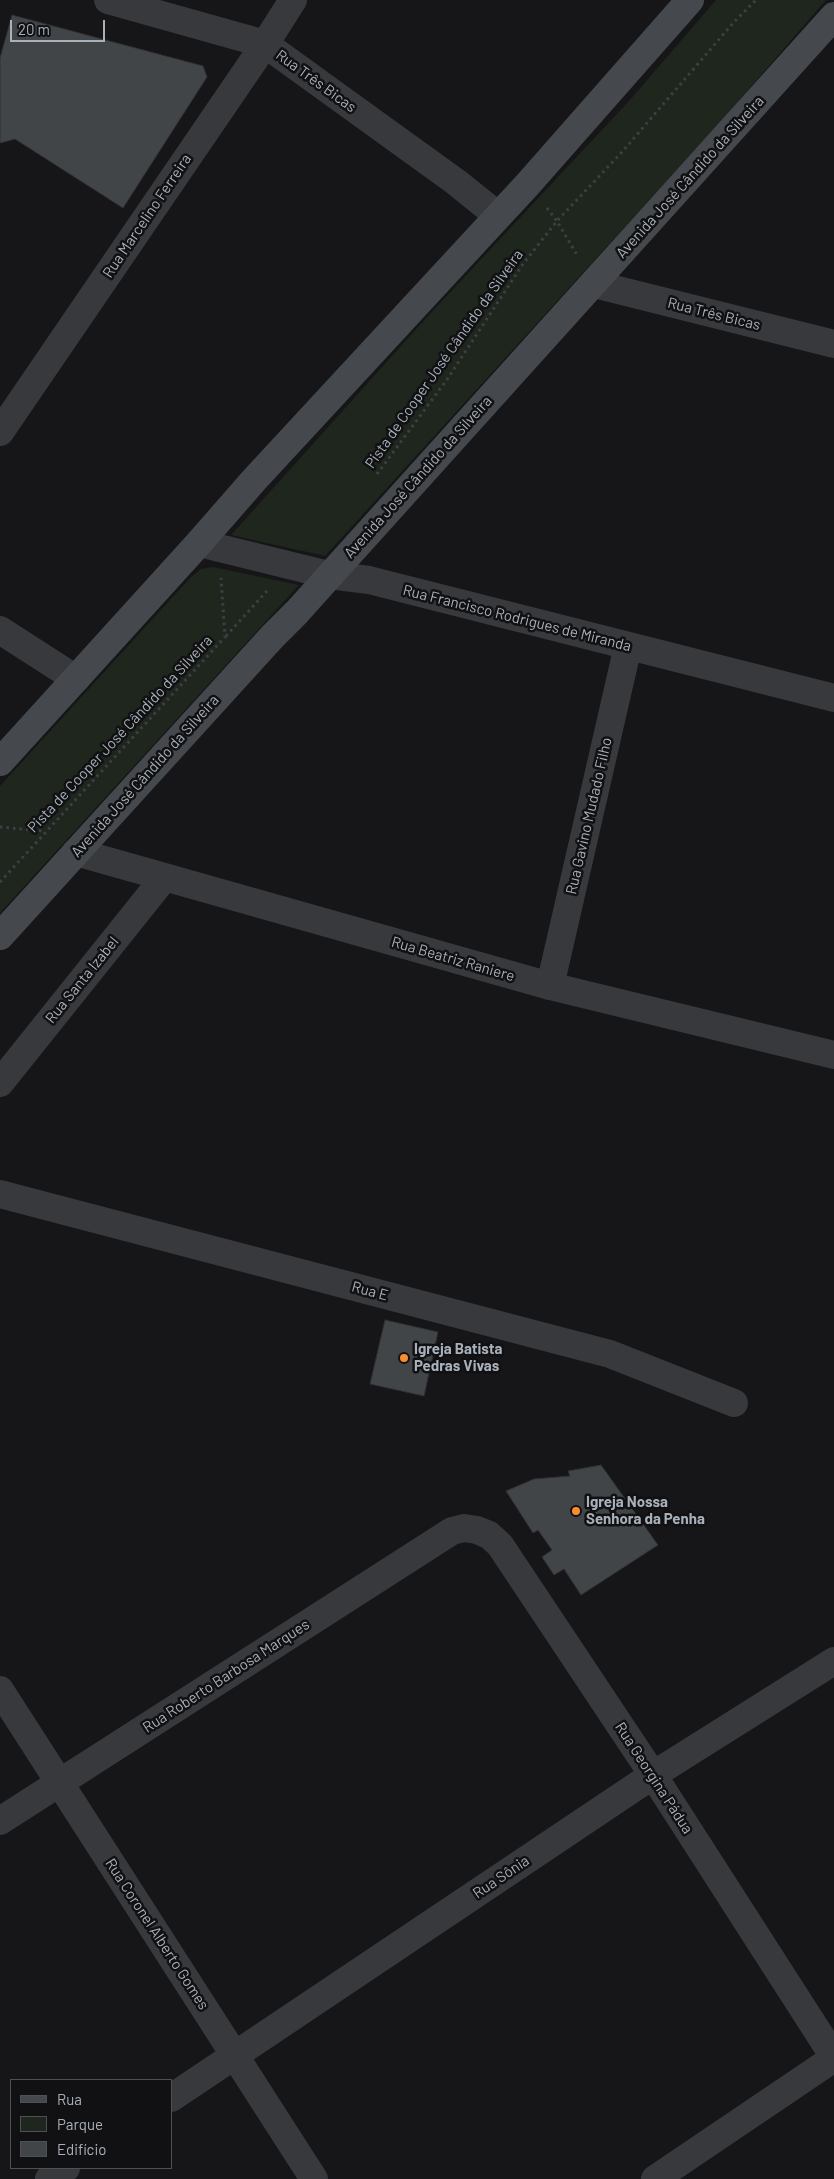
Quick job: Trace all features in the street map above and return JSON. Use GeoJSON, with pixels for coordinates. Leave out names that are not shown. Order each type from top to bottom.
{"type":"FeatureCollection","features":[{"type":"Feature","properties":{"kind":"main road"},"geometry":{"type":"LineString","coordinates":[[0,762],[199,544],[254,480],[497,215],[528,184],[690,0]]}},
{"type":"Feature","properties":{"kind":"main road","name":"Avenida José Cândido da Silveira"},"geometry":{"type":"LineString","coordinates":[[0,936],[594,284],[834,16]]}},
{"type":"Feature","properties":{"kind":"street","name":"Rua Três Bicas"},"geometry":{"type":"LineString","coordinates":[[108,0],[265,44],[456,182],[497,215]]}},
{"type":"Feature","properties":{"kind":"street","name":"Rua Marcelino Ferreira"},"geometry":{"type":"LineString","coordinates":[[0,432],[265,44],[292,0]]}},
{"type":"Feature","properties":{"kind":"street","name":"Rua Três Bicas"},"geometry":{"type":"LineString","coordinates":[[594,284],[834,344]]}},
{"type":"Feature","properties":{"kind":"street","name":"Rua Francisco Rodrigues de Miranda"},"geometry":{"type":"LineString","coordinates":[[199,544],[329,575],[377,582],[834,698]]}},
{"type":"Feature","properties":{"kind":"street"},"geometry":{"type":"LineString","coordinates":[[0,630],[76,679]]}},
{"type":"Feature","properties":{"kind":"street","name":"Rua Gavino Mudado Filho"},"geometry":{"type":"LineString","coordinates":[[550,986],[628,646]]}},
{"type":"Feature","properties":{"kind":"street","name":"Rua Beatriz Raniere"},"geometry":{"type":"LineString","coordinates":[[76,852],[550,986],[834,1055]]}},
{"type":"Feature","properties":{"kind":"street","name":"Rua Santa Izabel"},"geometry":{"type":"LineString","coordinates":[[0,1082],[164,878]]}},
{"type":"Feature","properties":{"kind":"street","name":"Rua E"},"geometry":{"type":"LineString","coordinates":[[0,1194],[610,1354],[734,1403]]}},
{"type":"Feature","properties":{"kind":"street","name":"Rua Georgina Pádua"},"geometry":{"type":"LineString","coordinates":[[452,1531],[464,1528],[477,1530],[488,1535],[500,1545],[653,1774],[834,2057]]}},
{"type":"Feature","properties":{"kind":"street","name":"Rua Roberto Barbosa Marques"},"geometry":{"type":"LineString","coordinates":[[0,1821],[452,1531]]}},
{"type":"Feature","properties":{"kind":"street","name":"Rua Sônia"},"geometry":{"type":"LineString","coordinates":[[172,2097],[653,1774],[834,1661]]}},
{"type":"Feature","properties":{"kind":"street","name":"Rua Coronel Alberto Gomes"},"geometry":{"type":"LineString","coordinates":[[0,1690],[314,2179]]}},
{"type":"Feature","properties":{"kind":"street"},"geometry":{"type":"LineString","coordinates":[[655,2179],[834,2057]]}},
{"type":"Feature","properties":{"kind":"street"},"geometry":{"type":"LineString","coordinates":[[49,2179],[64,2169]]}},
{"type":"Feature","properties":{"kind":"path","name":"Pista de Cooper José Cândido da Silveira"},"geometry":{"type":"LineString","coordinates":[[373,479],[446,381],[523,264],[557,221],[622,152],[734,22],[756,0]]}},
{"type":"Feature","properties":{"kind":"path"},"geometry":{"type":"LineString","coordinates":[[528,184],[557,221],[594,284]]}},
{"type":"Feature","properties":{"kind":"path","name":"Pista de Cooper José Cândido da Silveira"},"geometry":{"type":"LineString","coordinates":[[0,882],[225,637],[221,581],[223,570],[234,552]]}},
{"type":"Feature","properties":{"kind":"path"},"geometry":{"type":"LineString","coordinates":[[225,637],[269,590]]}},
{"type":"Feature","properties":{"kind":"path"},"geometry":{"type":"LineString","coordinates":[[0,827],[45,831]]}},
{"type":"Feature","properties":{"kind":"green space"},"geometry":{"type":"Polygon","coordinates":[[[716,0],[826,0],[723,119],[325,556],[231,535],[428,316],[629,101],[716,0]]]}},
{"type":"Feature","properties":{"kind":"green space"},"geometry":{"type":"Polygon","coordinates":[[[213,567],[299,585],[0,913],[0,786],[191,577],[201,569],[213,567]]]}},
{"type":"Feature","properties":{"kind":"building"},"geometry":{"type":"Polygon","coordinates":[[[12,15],[203,66],[207,77],[123,208],[15,139],[0,143],[0,58],[12,15]]]}},
{"type":"Feature","properties":{"kind":"building","name":"Igreja Batista Pedras Vivas"},"geometry":{"type":"Polygon","coordinates":[[[385,1320],[438,1332],[424,1396],[370,1384],[385,1320]]]}},
{"type":"Feature","properties":{"kind":"building","name":"Igreja Nossa Senhora da Penha"},"geometry":{"type":"Polygon","coordinates":[[[601,1465],[658,1545],[581,1595],[564,1569],[554,1575],[542,1557],[552,1550],[538,1530],[533,1533],[506,1491],[534,1479],[570,1476],[568,1471],[601,1465]]]}},
{"type":"Feature","properties":{"kind":"place","name":"Igreja Batista Pedras Vivas"},"geometry":{"type":"Point","coordinates":[404,1358]}},
{"type":"Feature","properties":{"kind":"place","name":"Igreja Nossa Senhora da Penha"},"geometry":{"type":"Point","coordinates":[576,1511]}}]}
